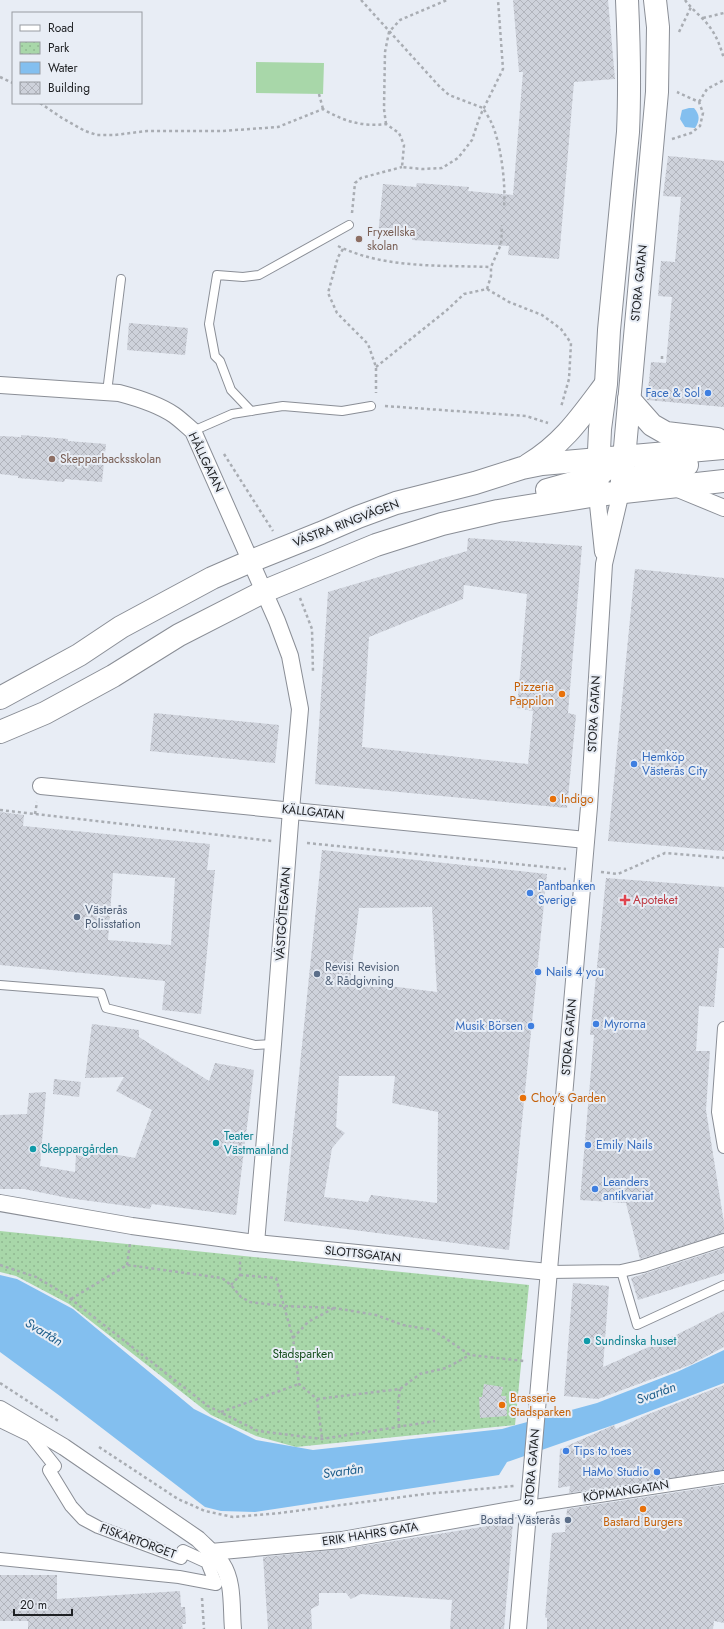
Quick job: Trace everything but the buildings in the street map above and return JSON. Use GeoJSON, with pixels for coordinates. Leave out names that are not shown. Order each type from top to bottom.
{"type":"FeatureCollection","features":[{"type":"Feature","properties":{"kind":"main road","name":"STORA GATAN"},"geometry":{"type":"LineString","coordinates":[[597,476],[630,104],[627,0]]}},
{"type":"Feature","properties":{"kind":"main road","name":"STORA GATAN"},"geometry":{"type":"LineString","coordinates":[[621,492],[628,399],[657,92],[658,27],[655,0]]}},
{"type":"Feature","properties":{"kind":"main road"},"geometry":{"type":"LineString","coordinates":[[522,468],[538,459],[561,430],[574,428],[606,384]]}},
{"type":"Feature","properties":{"kind":"main road"},"geometry":{"type":"LineString","coordinates":[[628,399],[652,425],[666,433],[722,439],[724,441]]}},
{"type":"Feature","properties":{"kind":"main road"},"geometry":{"type":"LineString","coordinates":[[0,732],[45,713],[113,676],[178,635],[264,591],[376,545],[442,524],[464,519],[465,510],[468,507],[564,486],[597,476],[624,457],[724,448]]}},
{"type":"Feature","properties":{"kind":"main road"},"geometry":{"type":"LineString","coordinates":[[621,492],[644,473],[666,467],[718,461],[724,455]]}},
{"type":"Feature","properties":{"kind":"main road","name":"VÄSTRA RINGVÄGEN"},"geometry":{"type":"LineString","coordinates":[[0,698],[79,655],[128,623],[212,578],[281,548],[396,503],[475,483],[522,468],[597,476],[621,492],[724,481]]}},
{"type":"Feature","properties":{"kind":"street","name":"HÅLLGATAN"},"geometry":{"type":"LineString","coordinates":[[0,385],[119,393],[154,404],[174,415],[193,431],[264,591]]}},
{"type":"Feature","properties":{"kind":"street","name":"STORA GATAN"},"geometry":{"type":"LineString","coordinates":[[518,1629],[586,840],[604,564],[597,476]]}},
{"type":"Feature","properties":{"kind":"street"},"geometry":{"type":"LineString","coordinates":[[673,487],[724,508]]}},
{"type":"Feature","properties":{"kind":"street","name":"STORA GATAN"},"geometry":{"type":"LineString","coordinates":[[604,564],[621,492]]}},
{"type":"Feature","properties":{"kind":"street","name":"VÄSTGÖTEGATAN"},"geometry":{"type":"LineString","coordinates":[[249,1242],[274,1044],[288,843],[300,709],[290,656],[264,591]]}},
{"type":"Feature","properties":{"kind":"street","name":"KÄLLGATAN"},"geometry":{"type":"LineString","coordinates":[[41,786],[586,840]]}},
{"type":"Feature","properties":{"kind":"street"},"geometry":{"type":"LineString","coordinates":[[724,1028],[718,1112],[724,1147]]}},
{"type":"Feature","properties":{"kind":"street","name":"SLOTTSGATAN"},"geometry":{"type":"LineString","coordinates":[[0,1203],[132,1226],[249,1242],[549,1272],[621,1271],[643,1266],[724,1240]]}},
{"type":"Feature","properties":{"kind":"street"},"geometry":{"type":"LineString","coordinates":[[0,1409],[70,1452],[198,1539],[222,1564],[228,1576],[233,1629]]}},
{"type":"Feature","properties":{"kind":"street","name":"FISKARTORGET"},"geometry":{"type":"LineString","coordinates":[[0,1421],[31,1436],[55,1466],[48,1470],[71,1506],[83,1519],[98,1527],[181,1558],[183,1551],[207,1562],[216,1584],[179,1577],[0,1559]]}},
{"type":"Feature","properties":{"kind":"street","name":"KÖPMANGATAN"},"geometry":{"type":"LineString","coordinates":[[528,1508],[724,1477]]}},
{"type":"Feature","properties":{"kind":"street","name":"ERIK HAHRS GATA"},"geometry":{"type":"LineString","coordinates":[[211,1552],[342,1540],[528,1508]]}},
{"type":"Feature","properties":{"kind":"lane"},"geometry":{"type":"LineString","coordinates":[[251,411],[231,390],[220,361],[215,356],[209,324],[217,275],[259,275],[348,225]]}},
{"type":"Feature","properties":{"kind":"lane"},"geometry":{"type":"LineString","coordinates":[[107,392],[121,280]]}},
{"type":"Feature","properties":{"kind":"lane"},"geometry":{"type":"LineString","coordinates":[[193,431],[232,414],[283,406],[342,411],[374,406]]}},
{"type":"Feature","properties":{"kind":"lane"},"geometry":{"type":"LineString","coordinates":[[0,985],[100,993],[106,1008],[255,1045],[274,1044]]}},
{"type":"Feature","properties":{"kind":"lane"},"geometry":{"type":"LineString","coordinates":[[621,1271],[637,1325],[724,1285]]}},
{"type":"Feature","properties":{"kind":"path"},"geometry":{"type":"LineString","coordinates":[[361,0],[438,86],[449,95],[483,108],[493,125],[500,150],[505,194],[504,206]]}},
{"type":"Feature","properties":{"kind":"path"},"geometry":{"type":"LineString","coordinates":[[386,124],[384,109],[385,52],[389,32],[400,20],[447,0]]}},
{"type":"Feature","properties":{"kind":"path"},"geometry":{"type":"LineString","coordinates":[[352,215],[356,183],[361,178],[402,167],[422,169],[442,168],[458,158],[472,140],[483,108],[503,69],[498,0]]}},
{"type":"Feature","properties":{"kind":"path"},"geometry":{"type":"LineString","coordinates":[[685,0],[715,35],[724,59]]}},
{"type":"Feature","properties":{"kind":"path"},"geometry":{"type":"LineString","coordinates":[[702,18],[724,13]]}},
{"type":"Feature","properties":{"kind":"path"},"geometry":{"type":"LineString","coordinates":[[0,77],[12,83]]}},
{"type":"Feature","properties":{"kind":"path"},"geometry":{"type":"LineString","coordinates":[[699,102],[706,89],[724,80]]}},
{"type":"Feature","properties":{"kind":"path"},"geometry":{"type":"LineString","coordinates":[[676,91],[699,102],[703,113],[700,126],[691,133],[678,137]]}},
{"type":"Feature","properties":{"kind":"path"},"geometry":{"type":"LineString","coordinates":[[319,94],[323,109]]}},
{"type":"Feature","properties":{"kind":"path"},"geometry":{"type":"LineString","coordinates":[[41,104],[62,118],[86,131],[97,135],[115,135],[147,131],[222,131],[278,127],[323,109],[353,123],[375,126],[386,124],[400,133],[404,145],[402,167]]}},
{"type":"Feature","properties":{"kind":"path"},"geometry":{"type":"LineString","coordinates":[[487,289],[491,267],[501,244],[502,225]]}},
{"type":"Feature","properties":{"kind":"path"},"geometry":{"type":"LineString","coordinates":[[323,239],[343,249],[370,259],[416,264],[491,267]]}},
{"type":"Feature","properties":{"kind":"path"},"geometry":{"type":"LineString","coordinates":[[343,249],[338,257],[328,293],[337,313],[368,344],[376,367],[374,406],[526,416],[561,430],[569,379],[571,343],[561,329],[542,315],[509,302],[487,289],[464,294],[447,310],[376,367]]}},
{"type":"Feature","properties":{"kind":"path"},"geometry":{"type":"LineString","coordinates":[[662,353],[662,359]]}},
{"type":"Feature","properties":{"kind":"path"},"geometry":{"type":"LineString","coordinates":[[222,451],[271,526],[281,548]]}},
{"type":"Feature","properties":{"kind":"path"},"geometry":{"type":"LineString","coordinates":[[294,579],[312,629]]}},
{"type":"Feature","properties":{"kind":"path"},"geometry":{"type":"LineString","coordinates":[[0,810],[288,843],[308,843],[618,874],[665,853],[724,858]]}},
{"type":"Feature","properties":{"kind":"path"},"geometry":{"type":"LineString","coordinates":[[231,1285],[240,1275],[249,1242]]}},
{"type":"Feature","properties":{"kind":"path"},"geometry":{"type":"LineString","coordinates":[[0,1264],[36,1277],[71,1299],[208,1406],[258,1431],[322,1439],[435,1421]]}},
{"type":"Feature","properties":{"kind":"path"},"geometry":{"type":"LineString","coordinates":[[71,1299],[127,1265],[222,1278],[231,1285],[241,1298],[250,1302],[283,1306],[334,1308],[376,1315],[403,1325],[433,1330],[470,1354],[542,1363]]}},
{"type":"Feature","properties":{"kind":"path"},"geometry":{"type":"LineString","coordinates":[[240,1275],[276,1278],[293,1338],[299,1384],[317,1399],[322,1439]]}},
{"type":"Feature","properties":{"kind":"path"},"geometry":{"type":"LineString","coordinates":[[293,1338],[308,1322],[334,1308]]}},
{"type":"Feature","properties":{"kind":"path"},"geometry":{"type":"LineString","coordinates":[[317,1399],[400,1389],[420,1374],[446,1368],[470,1354]]}},
{"type":"Feature","properties":{"kind":"path"},"geometry":{"type":"LineString","coordinates":[[0,1383],[66,1426]]}},
{"type":"Feature","properties":{"kind":"path"},"geometry":{"type":"LineString","coordinates":[[221,1412],[299,1384]]}},
{"type":"Feature","properties":{"kind":"path"},"geometry":{"type":"LineString","coordinates":[[399,1427],[398,1405],[400,1389]]}},
{"type":"Feature","properties":{"kind":"path"},"geometry":{"type":"LineString","coordinates":[[92,1443],[178,1499],[205,1511],[233,1517],[280,1513],[531,1479]]}},
{"type":"Feature","properties":{"kind":"path"},"geometry":{"type":"LineString","coordinates":[[201,1595],[204,1629]]}},
{"type":"Feature","properties":{"kind":"green space"},"geometry":{"type":"Polygon","coordinates":[[[256,62],[324,63],[323,94],[256,93],[256,62]]]}},
{"type":"Feature","properties":{"kind":"green space","name":"Stadsparken"},"geometry":{"type":"Polygon","coordinates":[[[0,1231],[529,1285],[515,1425],[296,1447],[256,1436],[211,1415],[69,1304],[16,1276],[0,1272],[0,1231]]]}},
{"type":"Feature","properties":{"kind":"water"},"geometry":{"type":"Polygon","coordinates":[[[694,108],[698,115],[698,122],[695,128],[685,127],[680,119],[682,110],[694,108]]]}},
{"type":"Feature","properties":{"kind":"water","name":"Svartån"},"geometry":{"type":"Polygon","coordinates":[[[0,1275],[17,1279],[73,1309],[194,1409],[256,1440],[313,1450],[502,1429],[597,1403],[677,1372],[724,1350],[724,1383],[619,1423],[507,1462],[499,1475],[255,1512],[221,1511],[205,1507],[0,1352],[0,1275]]]}},
{"type":"Feature","properties":{"kind":"place","name":"Fryxellska skolan"},"geometry":{"type":"Point","coordinates":[359,239]}},
{"type":"Feature","properties":{"kind":"place","name":"Face & Sol"},"geometry":{"type":"Point","coordinates":[708,393]}},
{"type":"Feature","properties":{"kind":"place","name":"Skepparbacksskolan"},"geometry":{"type":"Point","coordinates":[52,459]}},
{"type":"Feature","properties":{"kind":"place","name":"Pizzeria Pappilon"},"geometry":{"type":"Point","coordinates":[562,694]}},
{"type":"Feature","properties":{"kind":"place","name":"Hemköp Västerås City"},"geometry":{"type":"Point","coordinates":[634,764]}},
{"type":"Feature","properties":{"kind":"place","name":"Indigo"},"geometry":{"type":"Point","coordinates":[553,799]}},
{"type":"Feature","properties":{"kind":"place","name":"Pantbanken Sverige"},"geometry":{"type":"Point","coordinates":[530,893]}},
{"type":"Feature","properties":{"kind":"place","name":"Apoteket"},"geometry":{"type":"Point","coordinates":[625,900]}},
{"type":"Feature","properties":{"kind":"place","name":"Västerås Polisstation"},"geometry":{"type":"Point","coordinates":[77,917]}},
{"type":"Feature","properties":{"kind":"place","name":"Nails 4 you"},"geometry":{"type":"Point","coordinates":[538,972]}},
{"type":"Feature","properties":{"kind":"place","name":"Revisi Revision & Rådgivning"},"geometry":{"type":"Point","coordinates":[317,974]}},
{"type":"Feature","properties":{"kind":"place","name":"Myrorna"},"geometry":{"type":"Point","coordinates":[596,1024]}},
{"type":"Feature","properties":{"kind":"place","name":"Musik Börsen"},"geometry":{"type":"Point","coordinates":[531,1026]}},
{"type":"Feature","properties":{"kind":"place","name":"Choy's Garden"},"geometry":{"type":"Point","coordinates":[523,1098]}},
{"type":"Feature","properties":{"kind":"place","name":"Teater Västmanland"},"geometry":{"type":"Point","coordinates":[216,1143]}},
{"type":"Feature","properties":{"kind":"place","name":"Emily Nails"},"geometry":{"type":"Point","coordinates":[588,1145]}},
{"type":"Feature","properties":{"kind":"place","name":"Skeppargården"},"geometry":{"type":"Point","coordinates":[33,1149]}},
{"type":"Feature","properties":{"kind":"place","name":"Leanders antikvariat"},"geometry":{"type":"Point","coordinates":[595,1189]}},
{"type":"Feature","properties":{"kind":"place","name":"Sundinska huset"},"geometry":{"type":"Point","coordinates":[587,1341]}},
{"type":"Feature","properties":{"kind":"place","name":"Brasserie Stadsparken"},"geometry":{"type":"Point","coordinates":[502,1405]}},
{"type":"Feature","properties":{"kind":"place","name":"Tips to toes"},"geometry":{"type":"Point","coordinates":[566,1451]}},
{"type":"Feature","properties":{"kind":"place","name":"HaMo Studio"},"geometry":{"type":"Point","coordinates":[657,1472]}},
{"type":"Feature","properties":{"kind":"place","name":"Bastard Burgers"},"geometry":{"type":"Point","coordinates":[643,1509]}},
{"type":"Feature","properties":{"kind":"place","name":"Bostad Västerås"},"geometry":{"type":"Point","coordinates":[568,1520]}}]}
